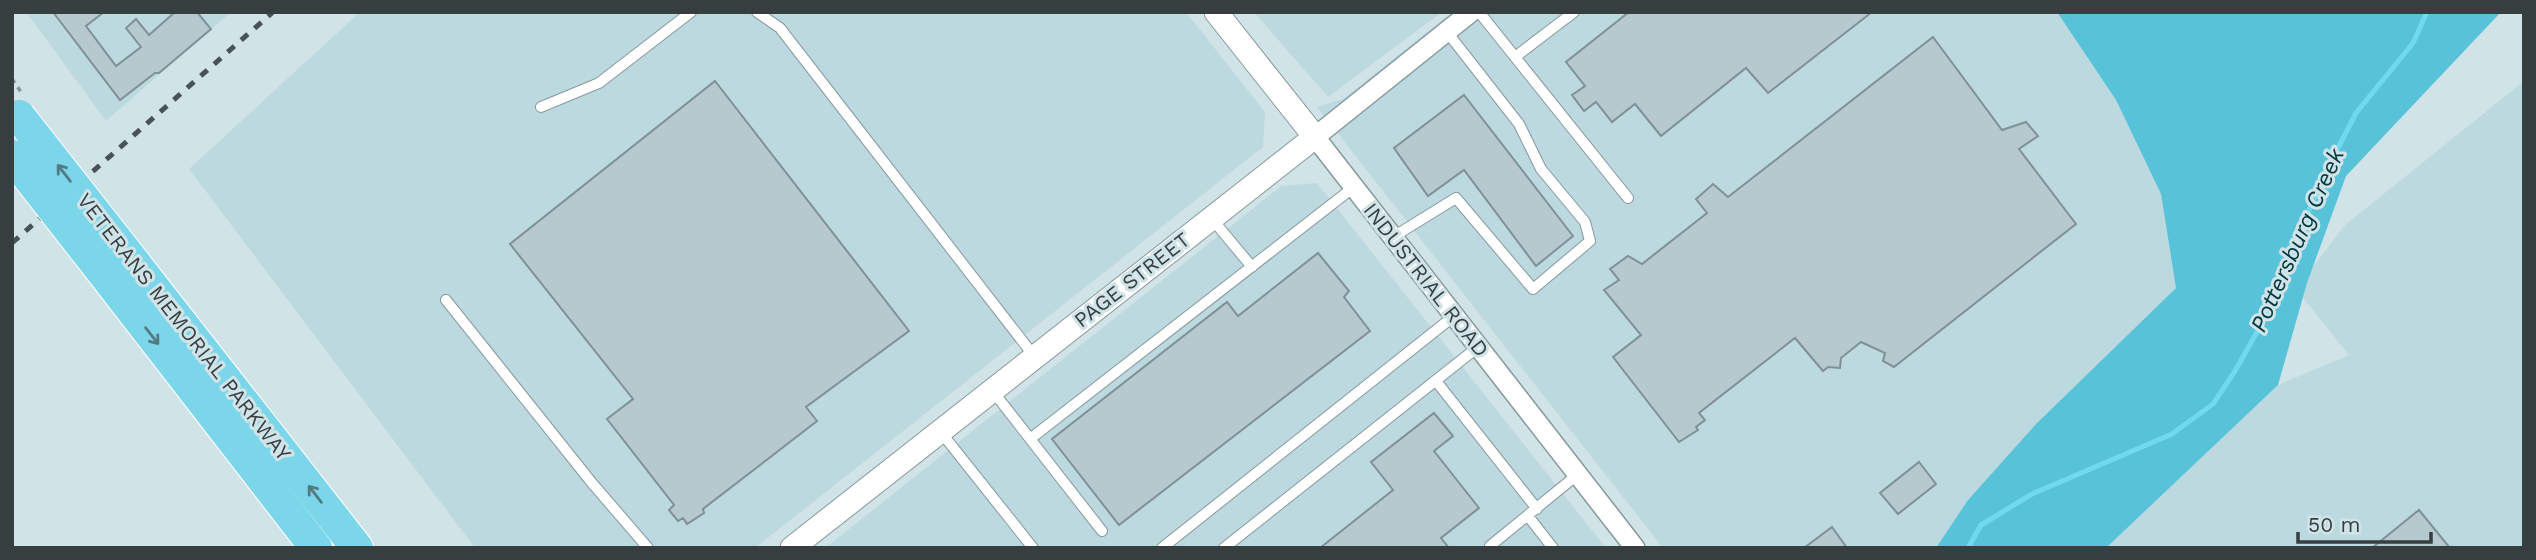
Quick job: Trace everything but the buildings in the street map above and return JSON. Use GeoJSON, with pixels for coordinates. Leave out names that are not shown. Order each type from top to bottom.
{"type":"FeatureCollection","features":[{"type":"Feature","properties":{"kind":"highway","name":"VETERANS MEMORIAL PARKWAY"},"geometry":{"type":"LineString","coordinates":[[16,111],[357,548]]}},
{"type":"Feature","properties":{"kind":"highway","name":"VETERANS MEMORIAL PARKWAY"},"geometry":{"type":"LineString","coordinates":[[12,156],[316,548]]}},
{"type":"Feature","properties":{"kind":"street","name":"INDUSTRIAL ROAD"},"geometry":{"type":"LineString","coordinates":[[1216,12],[1631,546]]}},
{"type":"Feature","properties":{"kind":"street","name":"PAGE STREET"},"geometry":{"type":"LineString","coordinates":[[792,548],[1471,12]]}},
{"type":"Feature","properties":{"kind":"lane"},"geometry":{"type":"LineString","coordinates":[[541,107],[599,83],[691,12]]}},
{"type":"Feature","properties":{"kind":"lane"},"geometry":{"type":"LineString","coordinates":[[757,12],[780,28],[1034,357]]}},
{"type":"Feature","properties":{"kind":"lane"},"geometry":{"type":"LineString","coordinates":[[1479,12],[1628,198]]}},
{"type":"Feature","properties":{"kind":"lane"},"geometry":{"type":"LineString","coordinates":[[1515,57],[1574,12]]}},
{"type":"Feature","properties":{"kind":"lane"},"geometry":{"type":"LineString","coordinates":[[1393,237],[1455,198],[1533,289],[1590,241],[1585,222],[1541,169],[1519,124],[1447,32]]}},
{"type":"Feature","properties":{"kind":"lane"},"geometry":{"type":"LineString","coordinates":[[1030,439],[1354,187]]}},
{"type":"Feature","properties":{"kind":"lane"},"geometry":{"type":"LineString","coordinates":[[1212,218],[1252,267]]}},
{"type":"Feature","properties":{"kind":"lane"},"geometry":{"type":"LineString","coordinates":[[446,300],[648,548]]}},
{"type":"Feature","properties":{"kind":"lane"},"geometry":{"type":"LineString","coordinates":[[1162,548],[1454,316]]}},
{"type":"Feature","properties":{"kind":"lane"},"geometry":{"type":"LineString","coordinates":[[1224,548],[1478,347]]}},
{"type":"Feature","properties":{"kind":"lane"},"geometry":{"type":"LineString","coordinates":[[1436,381],[1533,512],[1553,548]]}},
{"type":"Feature","properties":{"kind":"lane"},"geometry":{"type":"LineString","coordinates":[[992,390],[1102,531]]}},
{"type":"Feature","properties":{"kind":"lane"},"geometry":{"type":"LineString","coordinates":[[940,431],[1030,547]]}},
{"type":"Feature","properties":{"kind":"lane"},"geometry":{"type":"LineString","coordinates":[[1491,548],[1490,546],[1577,475]]}},
{"type":"Feature","properties":{"kind":"shaded area"},"geometry":{"type":"Polygon","coordinates":[[[26,12],[231,12],[106,121],[26,12]]]}},
{"type":"Feature","properties":{"kind":"shaded area"},"geometry":{"type":"Polygon","coordinates":[[[360,12],[1186,12],[1265,112],[1263,147],[755,548],[475,548],[189,169],[360,12]]]}},
{"type":"Feature","properties":{"kind":"shaded area"},"geometry":{"type":"Polygon","coordinates":[[[1254,12],[1442,12],[1328,97],[1254,12]]]}},
{"type":"Feature","properties":{"kind":"shaded area"},"geometry":{"type":"Polygon","coordinates":[[[1452,12],[2057,12],[2116,100],[2161,194],[2176,288],[2036,424],[1968,500],[1936,548],[1663,548],[1317,107],[1343,99],[1452,12]]]}},
{"type":"Feature","properties":{"kind":"shaded area"},"geometry":{"type":"Polygon","coordinates":[[[2057,12],[2501,12],[2346,176],[2307,283],[2278,385],[2106,548],[1936,548],[1968,500],[2036,424],[2176,288],[2161,194],[2116,100],[2057,12]]]}},
{"type":"Feature","properties":{"kind":"shaded area"},"geometry":{"type":"Polygon","coordinates":[[[2524,81],[2524,548],[2106,548],[2278,385],[2349,355],[2296,289],[2345,225],[2524,81]]]}},
{"type":"Feature","properties":{"kind":"shaded area"},"geometry":{"type":"Polygon","coordinates":[[[1317,183],[1606,548],[825,548],[1281,186],[1317,183]]]}},
{"type":"Feature","properties":{"kind":"waterway","name":"Pottersburg Creek"},"geometry":{"type":"LineString","coordinates":[[1968,548],[1981,525],[2032,494],[2172,434],[2213,404],[2266,316],[2321,181],[2356,113],[2413,43],[2427,12]]}},
{"type":"Feature","properties":{"kind":"railway"},"geometry":{"type":"LineString","coordinates":[[12,243],[273,12]]}}]}
